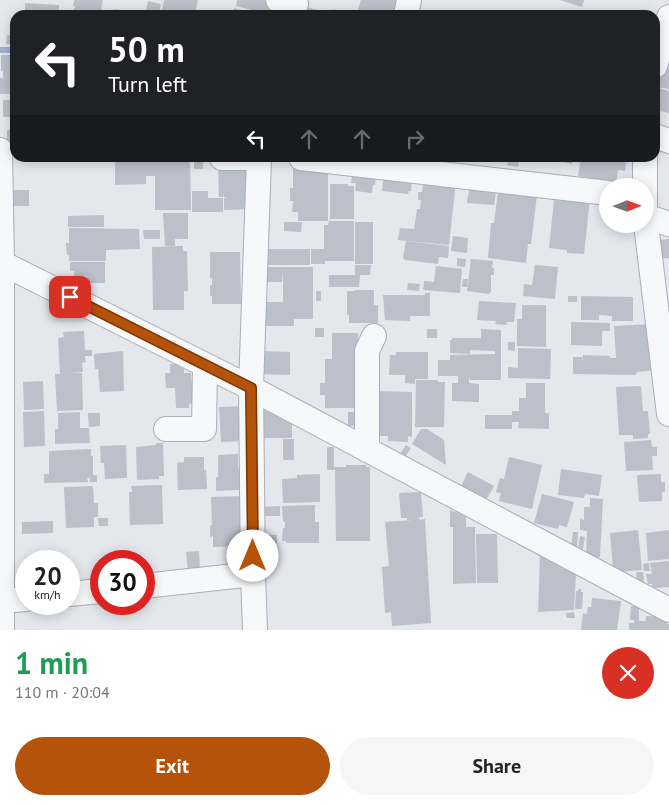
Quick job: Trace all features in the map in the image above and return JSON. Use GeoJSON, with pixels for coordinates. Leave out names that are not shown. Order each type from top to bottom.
{"type":"FeatureCollection","features":[{"type":"Feature","properties":{"kind":"street"},"geometry":{"type":"LineString","coordinates":[[660,48],[669,17]]}},
{"type":"Feature","properties":{"kind":"street"},"geometry":{"type":"LineString","coordinates":[[0,151],[2,630]]}},
{"type":"Feature","properties":{"kind":"street"},"geometry":{"type":"LineString","coordinates":[[255,630],[251,388],[259,162]]}},
{"type":"Feature","properties":{"kind":"street"},"geometry":{"type":"LineString","coordinates":[[379,162],[599,192]]}},
{"type":"Feature","properties":{"kind":"street"},"geometry":{"type":"LineString","coordinates":[[645,162],[645,178]]}},
{"type":"Feature","properties":{"kind":"street"},"geometry":{"type":"LineString","coordinates":[[654,219],[669,224]]}},
{"type":"Feature","properties":{"kind":"street"},"geometry":{"type":"LineString","coordinates":[[648,233],[669,414]]}},
{"type":"Feature","properties":{"kind":"street"},"geometry":{"type":"LineString","coordinates":[[1,262],[251,388],[669,610]]}},
{"type":"Feature","properties":{"kind":"street"},"geometry":{"type":"LineString","coordinates":[[367,450],[367,351],[374,336]]}},
{"type":"Feature","properties":{"kind":"street"},"geometry":{"type":"LineString","coordinates":[[166,428],[204,429],[205,365]]}},
{"type":"Feature","properties":{"kind":"street"},"geometry":{"type":"LineString","coordinates":[[155,585],[253,574]]}},
{"type":"Feature","properties":{"kind":"street"},"geometry":{"type":"LineString","coordinates":[[2,601],[15,600]]}},
{"type":"Feature","properties":{"kind":"building"},"geometry":{"type":"Polygon","coordinates":[[[74,0],[103,0],[101,10],[74,10],[75,6],[73,6],[74,0]]]}},
{"type":"Feature","properties":{"kind":"building"},"geometry":{"type":"Polygon","coordinates":[[[164,0],[198,0],[196,10],[162,10],[164,0]]]}},
{"type":"Feature","properties":{"kind":"building"},"geometry":{"type":"Polygon","coordinates":[[[237,0],[265,0],[284,5],[282,10],[252,10],[236,6],[237,0]]]}},
{"type":"Feature","properties":{"kind":"building"},"geometry":{"type":"Polygon","coordinates":[[[361,0],[402,0],[399,10],[358,10],[361,0]]]}},
{"type":"Feature","properties":{"kind":"building"},"geometry":{"type":"Polygon","coordinates":[[[560,0],[584,0],[582,7],[560,0]]]}},
{"type":"Feature","properties":{"kind":"building"},"geometry":{"type":"Polygon","coordinates":[[[148,1],[161,4],[160,10],[146,10],[148,1]]]}},
{"type":"Feature","properties":{"kind":"building"},"geometry":{"type":"Polygon","coordinates":[[[25,3],[59,5],[59,10],[25,10],[25,3]]]}},
{"type":"Feature","properties":{"kind":"building"},"geometry":{"type":"Polygon","coordinates":[[[303,6],[318,10],[302,10],[303,6]]]}},
{"type":"Feature","properties":{"kind":"building"},"geometry":{"type":"Polygon","coordinates":[[[7,35],[10,35],[10,44],[6,44],[7,35]]]}},
{"type":"Feature","properties":{"kind":"building"},"geometry":{"type":"Polygon","coordinates":[[[1,55],[10,55],[10,94],[0,94],[0,78],[3,78],[3,71],[1,71],[1,55]]]}},
{"type":"Feature","properties":{"kind":"building"},"geometry":{"type":"Polygon","coordinates":[[[662,60],[669,61],[669,89],[660,88],[662,60]]]}},
{"type":"Feature","properties":{"kind":"building"},"geometry":{"type":"Polygon","coordinates":[[[660,89],[669,91],[669,113],[660,111],[660,89]]]}},
{"type":"Feature","properties":{"kind":"building"},"geometry":{"type":"Polygon","coordinates":[[[3,100],[10,100],[10,117],[3,117],[3,100]]]}},
{"type":"Feature","properties":{"kind":"building"},"geometry":{"type":"Polygon","coordinates":[[[7,130],[10,130],[10,148],[7,148],[7,130]]]}},
{"type":"Feature","properties":{"kind":"building"},"geometry":{"type":"Polygon","coordinates":[[[115,162],[190,162],[191,210],[155,210],[155,176],[146,176],[146,184],[115,185],[115,162]]]}},
{"type":"Feature","properties":{"kind":"building"},"geometry":{"type":"Polygon","coordinates":[[[194,162],[203,162],[203,169],[194,169],[194,162]]]}},
{"type":"Feature","properties":{"kind":"building"},"geometry":{"type":"Polygon","coordinates":[[[218,162],[253,162],[254,209],[224,210],[224,198],[227,197],[224,197],[224,194],[223,197],[219,197],[218,162]]]}},
{"type":"Feature","properties":{"kind":"building"},"geometry":{"type":"Polygon","coordinates":[[[508,162],[519,162],[518,167],[507,165],[508,162]]]}},
{"type":"Feature","properties":{"kind":"building"},"geometry":{"type":"Polygon","coordinates":[[[580,162],[626,162],[625,171],[618,170],[617,178],[599,178],[599,180],[578,176],[580,162]]]}},
{"type":"Feature","properties":{"kind":"building"},"geometry":{"type":"Polygon","coordinates":[[[293,165],[328,165],[328,221],[298,221],[298,212],[292,212],[293,201],[290,201],[290,188],[293,188],[293,165]]]}},
{"type":"Feature","properties":{"kind":"building"},"geometry":{"type":"Polygon","coordinates":[[[353,168],[377,171],[372,193],[355,191],[356,183],[351,183],[353,168]]]}},
{"type":"Feature","properties":{"kind":"building"},"geometry":{"type":"Polygon","coordinates":[[[384,173],[412,178],[411,191],[408,194],[382,191],[384,173]]]}},
{"type":"Feature","properties":{"kind":"building"},"geometry":{"type":"Polygon","coordinates":[[[424,177],[456,181],[449,245],[398,240],[400,228],[414,229],[417,209],[420,209],[421,200],[418,200],[418,192],[422,192],[424,177]]]}},
{"type":"Feature","properties":{"kind":"building"},"geometry":{"type":"Polygon","coordinates":[[[470,183],[497,186],[494,205],[467,203],[470,183]]]}},
{"type":"Feature","properties":{"kind":"building"},"geometry":{"type":"Polygon","coordinates":[[[330,184],[354,186],[354,219],[330,219],[330,184]]]}},
{"type":"Feature","properties":{"kind":"building"},"geometry":{"type":"Polygon","coordinates":[[[13,190],[29,190],[29,206],[13,206],[13,190]]]}},
{"type":"Feature","properties":{"kind":"building"},"geometry":{"type":"Polygon","coordinates":[[[192,191],[208,191],[208,198],[223,198],[223,212],[192,212],[192,191]]]}},
{"type":"Feature","properties":{"kind":"building"},"geometry":{"type":"Polygon","coordinates":[[[498,191],[537,195],[531,244],[528,244],[526,263],[488,258],[491,223],[494,223],[498,191]]]}},
{"type":"Feature","properties":{"kind":"building"},"geometry":{"type":"Polygon","coordinates":[[[561,196],[590,199],[584,254],[567,253],[567,250],[549,248],[554,200],[561,201],[561,196]]]}},
{"type":"Feature","properties":{"kind":"building"},"geometry":{"type":"Polygon","coordinates":[[[163,213],[188,213],[188,239],[175,239],[175,246],[165,246],[163,213]]]}},
{"type":"Feature","properties":{"kind":"building"},"geometry":{"type":"Polygon","coordinates":[[[104,215],[104,227],[68,227],[68,216],[104,215]]]}},
{"type":"Feature","properties":{"kind":"building"},"geometry":{"type":"Polygon","coordinates":[[[329,221],[354,221],[354,261],[325,261],[325,264],[311,264],[311,249],[324,249],[324,225],[328,225],[329,221]]]}},
{"type":"Feature","properties":{"kind":"building"},"geometry":{"type":"Polygon","coordinates":[[[284,222],[302,222],[301,232],[284,231],[284,222]]]}},
{"type":"Feature","properties":{"kind":"building"},"geometry":{"type":"Polygon","coordinates":[[[355,222],[373,222],[373,264],[355,264],[355,222]]]}},
{"type":"Feature","properties":{"kind":"building"},"geometry":{"type":"Polygon","coordinates":[[[69,228],[139,229],[140,249],[106,250],[106,261],[69,261],[66,243],[69,243],[69,228]]]}},
{"type":"Feature","properties":{"kind":"building"},"geometry":{"type":"Polygon","coordinates":[[[143,230],[160,230],[160,239],[144,239],[143,230]]]}},
{"type":"Feature","properties":{"kind":"building"},"geometry":{"type":"Polygon","coordinates":[[[453,236],[468,238],[467,253],[451,251],[453,236]]]}},
{"type":"Feature","properties":{"kind":"building"},"geometry":{"type":"Polygon","coordinates":[[[669,239],[669,258],[660,259],[658,240],[669,239]]]}},
{"type":"Feature","properties":{"kind":"building"},"geometry":{"type":"Polygon","coordinates":[[[406,241],[449,246],[448,258],[439,257],[438,264],[405,260],[403,258],[406,241]]]}},
{"type":"Feature","properties":{"kind":"building"},"geometry":{"type":"Polygon","coordinates":[[[183,246],[183,251],[187,251],[188,291],[184,291],[184,310],[153,310],[152,247],[183,246]]]}},
{"type":"Feature","properties":{"kind":"building"},"geometry":{"type":"Polygon","coordinates":[[[263,249],[310,249],[310,265],[262,265],[263,249]]]}},
{"type":"Feature","properties":{"kind":"building"},"geometry":{"type":"Polygon","coordinates":[[[210,252],[240,252],[241,304],[212,304],[212,296],[210,296],[212,278],[210,278],[210,252]]]}},
{"type":"Feature","properties":{"kind":"building"},"geometry":{"type":"Polygon","coordinates":[[[457,258],[466,259],[465,267],[457,266],[457,258]]]}},
{"type":"Feature","properties":{"kind":"building"},"geometry":{"type":"Polygon","coordinates":[[[471,259],[493,261],[494,275],[491,275],[491,292],[489,294],[467,291],[471,259]]]}},
{"type":"Feature","properties":{"kind":"building"},"geometry":{"type":"Polygon","coordinates":[[[70,262],[105,262],[105,283],[87,283],[87,276],[74,277],[74,271],[70,271],[70,262]]]}},
{"type":"Feature","properties":{"kind":"building"},"geometry":{"type":"Polygon","coordinates":[[[355,265],[371,265],[370,275],[360,275],[359,287],[329,287],[329,275],[355,275],[355,265]]]}},
{"type":"Feature","properties":{"kind":"building"},"geometry":{"type":"Polygon","coordinates":[[[535,265],[558,267],[555,299],[523,296],[524,284],[532,285],[535,265]]]}},
{"type":"Feature","properties":{"kind":"building"},"geometry":{"type":"Polygon","coordinates":[[[436,266],[462,269],[460,293],[423,290],[424,281],[434,282],[436,266]]]}},
{"type":"Feature","properties":{"kind":"building"},"geometry":{"type":"Polygon","coordinates":[[[261,267],[313,267],[313,319],[294,319],[294,326],[262,326],[262,302],[283,302],[283,271],[282,282],[261,282],[261,267]]]}},
{"type":"Feature","properties":{"kind":"building"},"geometry":{"type":"Polygon","coordinates":[[[463,279],[468,279],[467,287],[462,287],[463,279]]]}},
{"type":"Feature","properties":{"kind":"building"},"geometry":{"type":"Polygon","coordinates":[[[408,283],[420,284],[419,291],[407,290],[408,283]]]}},
{"type":"Feature","properties":{"kind":"building"},"geometry":{"type":"Polygon","coordinates":[[[374,290],[374,305],[378,305],[378,323],[349,323],[347,291],[374,290]]]}},
{"type":"Feature","properties":{"kind":"building"},"geometry":{"type":"Polygon","coordinates":[[[316,291],[321,291],[321,301],[316,301],[316,291]]]}},
{"type":"Feature","properties":{"kind":"building"},"geometry":{"type":"Polygon","coordinates":[[[425,293],[430,293],[430,316],[410,316],[410,321],[385,320],[383,295],[425,295],[425,293]]]}},
{"type":"Feature","properties":{"kind":"building"},"geometry":{"type":"Polygon","coordinates":[[[568,296],[577,296],[577,302],[568,302],[568,296]]]}},
{"type":"Feature","properties":{"kind":"building"},"geometry":{"type":"Polygon","coordinates":[[[581,296],[633,297],[633,321],[612,321],[612,316],[599,315],[599,320],[581,320],[581,296]]]}},
{"type":"Feature","properties":{"kind":"building"},"geometry":{"type":"Polygon","coordinates":[[[479,301],[516,303],[514,322],[507,322],[506,325],[495,324],[496,321],[477,320],[479,301]]]}},
{"type":"Feature","properties":{"kind":"building"},"geometry":{"type":"Polygon","coordinates":[[[522,305],[546,305],[546,347],[517,346],[517,319],[522,319],[522,305]]]}},
{"type":"Feature","properties":{"kind":"building"},"geometry":{"type":"Polygon","coordinates":[[[571,322],[610,323],[610,331],[602,331],[602,346],[571,345],[571,322]]]}},
{"type":"Feature","properties":{"kind":"building"},"geometry":{"type":"Polygon","coordinates":[[[652,324],[657,370],[637,372],[636,375],[573,374],[573,357],[582,357],[582,363],[583,355],[616,358],[614,326],[652,324]]]}},
{"type":"Feature","properties":{"kind":"building"},"geometry":{"type":"Polygon","coordinates":[[[315,328],[324,328],[324,337],[315,337],[315,328]]]}},
{"type":"Feature","properties":{"kind":"building"},"geometry":{"type":"Polygon","coordinates":[[[427,329],[437,329],[437,338],[427,338],[427,329]]]}},
{"type":"Feature","properties":{"kind":"building"},"geometry":{"type":"Polygon","coordinates":[[[481,329],[501,330],[501,380],[470,380],[469,376],[469,383],[479,384],[479,402],[452,401],[452,383],[458,383],[458,376],[438,376],[438,360],[450,360],[450,355],[495,354],[495,351],[470,350],[470,354],[450,353],[450,340],[452,338],[481,338],[481,329]]]}},
{"type":"Feature","properties":{"kind":"building"},"geometry":{"type":"Polygon","coordinates":[[[84,331],[85,350],[92,350],[92,356],[85,356],[86,362],[82,363],[83,372],[69,373],[82,373],[83,410],[57,411],[55,374],[60,374],[58,338],[64,337],[63,332],[84,331]]]}},
{"type":"Feature","properties":{"kind":"building"},"geometry":{"type":"Polygon","coordinates":[[[332,333],[358,333],[359,408],[325,408],[325,395],[320,395],[320,383],[325,383],[325,359],[332,359],[332,333]]]}},
{"type":"Feature","properties":{"kind":"building"},"geometry":{"type":"Polygon","coordinates":[[[508,342],[515,342],[515,351],[508,350],[508,342]]]}},
{"type":"Feature","properties":{"kind":"building"},"geometry":{"type":"Polygon","coordinates":[[[518,348],[551,349],[550,379],[508,378],[508,367],[518,368],[518,348]]]}},
{"type":"Feature","properties":{"kind":"building"},"geometry":{"type":"Polygon","coordinates":[[[123,351],[124,391],[100,392],[98,369],[95,369],[94,354],[123,351]]]}},
{"type":"Feature","properties":{"kind":"building"},"geometry":{"type":"Polygon","coordinates":[[[259,351],[290,352],[290,375],[259,374],[259,351]]]}},
{"type":"Feature","properties":{"kind":"building"},"geometry":{"type":"Polygon","coordinates":[[[396,352],[428,352],[428,379],[415,379],[415,384],[405,383],[405,375],[389,375],[390,355],[396,355],[396,352]]]}},
{"type":"Feature","properties":{"kind":"building"},"geometry":{"type":"Polygon","coordinates":[[[170,364],[184,364],[184,373],[191,373],[193,403],[189,404],[189,408],[176,408],[175,388],[166,388],[165,373],[170,373],[170,364]]]}},
{"type":"Feature","properties":{"kind":"building"},"geometry":{"type":"Polygon","coordinates":[[[416,380],[438,380],[438,382],[445,382],[444,427],[415,427],[416,380]]]}},
{"type":"Feature","properties":{"kind":"building"},"geometry":{"type":"Polygon","coordinates":[[[43,381],[44,409],[24,410],[23,382],[43,381]]]}},
{"type":"Feature","properties":{"kind":"building"},"geometry":{"type":"Polygon","coordinates":[[[526,383],[545,383],[545,413],[549,413],[549,429],[518,428],[519,422],[512,422],[512,429],[485,429],[485,415],[512,415],[512,411],[519,411],[519,398],[526,398],[526,383]]]}},
{"type":"Feature","properties":{"kind":"building"},"geometry":{"type":"Polygon","coordinates":[[[641,386],[643,411],[648,411],[650,434],[648,434],[648,438],[633,439],[633,435],[619,435],[616,387],[641,386]]]}},
{"type":"Feature","properties":{"kind":"building"},"geometry":{"type":"Polygon","coordinates":[[[376,391],[412,392],[412,437],[408,436],[408,442],[388,441],[388,436],[375,436],[376,391]]]}},
{"type":"Feature","properties":{"kind":"building"},"geometry":{"type":"Polygon","coordinates":[[[243,406],[244,441],[221,442],[219,407],[243,406]]]}},
{"type":"Feature","properties":{"kind":"building"},"geometry":{"type":"Polygon","coordinates":[[[259,407],[292,424],[292,438],[259,438],[259,407]]]}},
{"type":"Feature","properties":{"kind":"building"},"geometry":{"type":"Polygon","coordinates":[[[44,411],[45,446],[24,447],[23,412],[44,411]]]}},
{"type":"Feature","properties":{"kind":"building"},"geometry":{"type":"Polygon","coordinates":[[[80,412],[80,428],[89,428],[90,443],[55,444],[55,429],[58,429],[58,413],[80,412]]]}},
{"type":"Feature","properties":{"kind":"building"},"geometry":{"type":"Polygon","coordinates":[[[348,412],[361,412],[360,426],[348,426],[348,412]]]}},
{"type":"Feature","properties":{"kind":"building"},"geometry":{"type":"Polygon","coordinates":[[[88,413],[100,413],[100,426],[89,427],[88,413]]]}},
{"type":"Feature","properties":{"kind":"building"},"geometry":{"type":"Polygon","coordinates":[[[421,429],[427,429],[444,440],[446,465],[412,444],[421,429]]]}},
{"type":"Feature","properties":{"kind":"building"},"geometry":{"type":"Polygon","coordinates":[[[283,439],[294,439],[294,460],[283,460],[283,439]]]}},
{"type":"Feature","properties":{"kind":"building"},"geometry":{"type":"Polygon","coordinates":[[[651,440],[652,447],[657,447],[657,456],[652,456],[653,470],[626,471],[624,442],[651,440]]]}},
{"type":"Feature","properties":{"kind":"building"},"geometry":{"type":"Polygon","coordinates":[[[156,443],[163,443],[164,476],[159,476],[159,479],[137,480],[136,447],[156,445],[156,443]]]}},
{"type":"Feature","properties":{"kind":"building"},"geometry":{"type":"Polygon","coordinates":[[[126,445],[127,478],[105,479],[104,463],[101,463],[100,446],[126,445]]]}},
{"type":"Feature","properties":{"kind":"building"},"geometry":{"type":"Polygon","coordinates":[[[406,445],[411,448],[405,457],[400,454],[406,445]]]}},
{"type":"Feature","properties":{"kind":"building"},"geometry":{"type":"Polygon","coordinates":[[[327,447],[334,447],[334,467],[366,465],[366,467],[370,467],[370,541],[336,541],[335,470],[327,470],[327,447]]]}},
{"type":"Feature","properties":{"kind":"building"},"geometry":{"type":"Polygon","coordinates":[[[91,449],[93,475],[97,475],[97,482],[90,482],[90,478],[87,478],[88,482],[44,483],[44,474],[49,474],[49,451],[91,449]]]}},
{"type":"Feature","properties":{"kind":"building"},"geometry":{"type":"Polygon","coordinates":[[[238,454],[238,468],[243,468],[244,484],[239,484],[239,490],[216,491],[218,455],[238,454]]]}},
{"type":"Feature","properties":{"kind":"building"},"geometry":{"type":"Polygon","coordinates":[[[184,457],[204,457],[207,489],[178,490],[177,463],[184,462],[184,457]]]}},
{"type":"Feature","properties":{"kind":"building"},"geometry":{"type":"Polygon","coordinates":[[[509,457],[542,465],[532,509],[499,501],[501,493],[496,492],[500,478],[504,479],[509,457]]]}},
{"type":"Feature","properties":{"kind":"building"},"geometry":{"type":"Polygon","coordinates":[[[561,469],[602,475],[599,496],[585,494],[584,498],[558,495],[561,469]]]}},
{"type":"Feature","properties":{"kind":"building"},"geometry":{"type":"Polygon","coordinates":[[[468,472],[494,486],[486,500],[461,486],[468,472]]]}},
{"type":"Feature","properties":{"kind":"building"},"geometry":{"type":"Polygon","coordinates":[[[320,474],[320,502],[283,503],[282,479],[297,478],[297,475],[320,474]]]}},
{"type":"Feature","properties":{"kind":"building"},"geometry":{"type":"Polygon","coordinates":[[[661,474],[661,482],[665,482],[665,492],[662,492],[662,501],[639,502],[637,475],[661,474]]]}},
{"type":"Feature","properties":{"kind":"building"},"geometry":{"type":"Polygon","coordinates":[[[162,485],[163,524],[130,525],[129,492],[132,492],[131,486],[162,485]]]}},
{"type":"Feature","properties":{"kind":"building"},"geometry":{"type":"Polygon","coordinates":[[[93,486],[94,503],[98,503],[98,517],[94,517],[94,527],[66,528],[64,487],[93,486]]]}},
{"type":"Feature","properties":{"kind":"building"},"geometry":{"type":"Polygon","coordinates":[[[421,492],[423,517],[419,517],[420,520],[425,519],[431,623],[392,626],[391,612],[385,613],[382,567],[389,566],[385,522],[413,520],[401,518],[399,493],[421,492]]]}},
{"type":"Feature","properties":{"kind":"building"},"geometry":{"type":"Polygon","coordinates":[[[542,494],[574,502],[567,527],[559,525],[558,529],[534,523],[542,494]]]}},
{"type":"Feature","properties":{"kind":"building"},"geometry":{"type":"Polygon","coordinates":[[[243,496],[243,546],[213,547],[213,536],[210,537],[210,525],[212,525],[211,497],[243,496]]]}},
{"type":"Feature","properties":{"kind":"building"},"geometry":{"type":"Polygon","coordinates":[[[590,498],[603,499],[600,557],[586,557],[587,531],[580,530],[580,519],[584,520],[584,507],[590,507],[590,498]]]}},
{"type":"Feature","properties":{"kind":"building"},"geometry":{"type":"Polygon","coordinates":[[[315,505],[315,522],[319,522],[319,543],[286,543],[286,541],[282,541],[285,522],[283,521],[282,506],[315,505]]]}},
{"type":"Feature","properties":{"kind":"building"},"geometry":{"type":"Polygon","coordinates":[[[280,506],[280,516],[261,516],[261,507],[280,506]]]}},
{"type":"Feature","properties":{"kind":"building"},"geometry":{"type":"Polygon","coordinates":[[[450,510],[466,516],[466,527],[475,527],[476,583],[453,584],[453,527],[450,527],[450,510]]]}},
{"type":"Feature","properties":{"kind":"building"},"geometry":{"type":"Polygon","coordinates":[[[98,518],[108,518],[108,526],[99,526],[98,518]]]}},
{"type":"Feature","properties":{"kind":"building"},"geometry":{"type":"Polygon","coordinates":[[[53,521],[53,533],[22,534],[22,522],[53,521]]]}},
{"type":"Feature","properties":{"kind":"building"},"geometry":{"type":"Polygon","coordinates":[[[638,530],[642,570],[618,572],[617,567],[613,568],[610,533],[638,530]]]}},
{"type":"Feature","properties":{"kind":"building"},"geometry":{"type":"Polygon","coordinates":[[[669,530],[669,559],[648,561],[646,533],[669,530]]]}},
{"type":"Feature","properties":{"kind":"building"},"geometry":{"type":"Polygon","coordinates":[[[573,532],[578,532],[577,548],[571,547],[573,532]]]}},
{"type":"Feature","properties":{"kind":"building"},"geometry":{"type":"Polygon","coordinates":[[[476,534],[497,534],[498,583],[477,583],[476,534]]]}},
{"type":"Feature","properties":{"kind":"building"},"geometry":{"type":"Polygon","coordinates":[[[260,535],[277,535],[277,543],[260,543],[260,535]]]}},
{"type":"Feature","properties":{"kind":"building"},"geometry":{"type":"Polygon","coordinates":[[[580,536],[585,537],[583,549],[578,548],[580,536]]]}},
{"type":"Feature","properties":{"kind":"building"},"geometry":{"type":"Polygon","coordinates":[[[199,551],[200,571],[188,571],[186,552],[199,551]]]}},
{"type":"Feature","properties":{"kind":"building"},"geometry":{"type":"Polygon","coordinates":[[[540,556],[576,575],[574,610],[538,612],[540,556]]]}},
{"type":"Feature","properties":{"kind":"building"},"geometry":{"type":"Polygon","coordinates":[[[669,561],[669,587],[652,588],[652,584],[648,584],[646,574],[652,574],[650,563],[669,561]]]}},
{"type":"Feature","properties":{"kind":"building"},"geometry":{"type":"Polygon","coordinates":[[[649,563],[650,571],[644,571],[643,564],[649,563]]]}},
{"type":"Feature","properties":{"kind":"building"},"geometry":{"type":"Polygon","coordinates":[[[636,572],[643,572],[644,581],[637,582],[636,572]]]}},
{"type":"Feature","properties":{"kind":"building"},"geometry":{"type":"Polygon","coordinates":[[[581,589],[581,592],[583,592],[582,609],[575,609],[576,591],[581,589]]]}},
{"type":"Feature","properties":{"kind":"building"},"geometry":{"type":"Polygon","coordinates":[[[592,598],[621,601],[617,630],[581,630],[583,613],[587,614],[588,607],[591,607],[592,598]]]}},
{"type":"Feature","properties":{"kind":"building"},"geometry":{"type":"Polygon","coordinates":[[[631,606],[639,606],[639,621],[646,621],[646,616],[667,617],[669,630],[629,630],[629,623],[634,623],[634,620],[630,620],[631,606]]]}},
{"type":"Feature","properties":{"kind":"building"},"geometry":{"type":"Polygon","coordinates":[[[574,612],[575,618],[567,618],[566,613],[574,612]]]}},
{"type":"Feature","properties":{"kind":"waterway"},"geometry":{"type":"LineString","coordinates":[[0,50],[10,50]]}},
{"type":"Feature","properties":{"kind":"route"},"geometry":{"type":"LineString","coordinates":[[70,297],[251,388],[253,556]]}}]}
